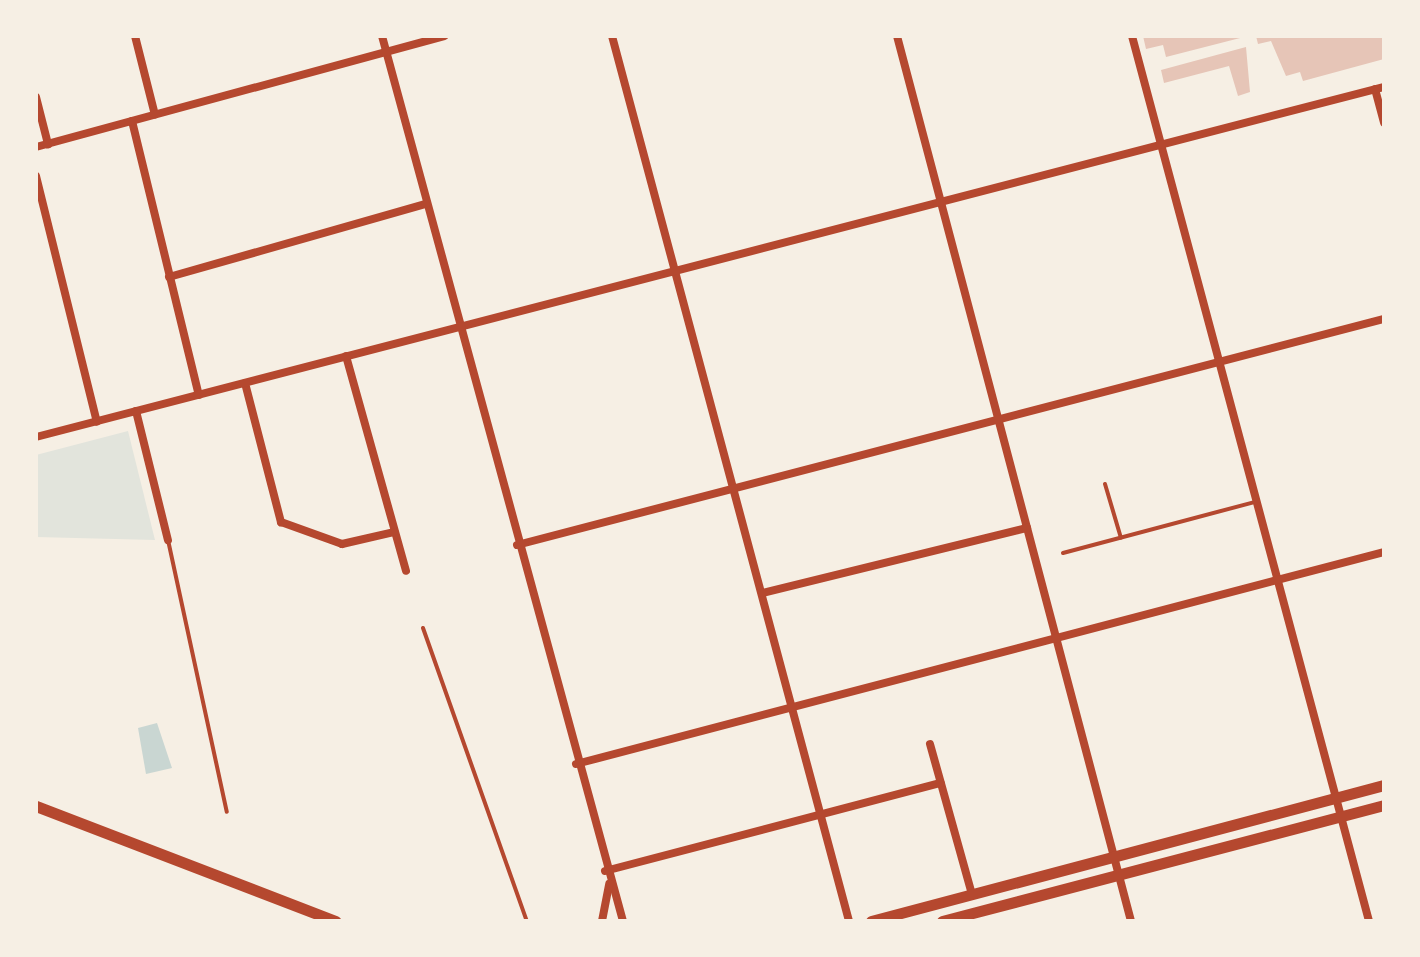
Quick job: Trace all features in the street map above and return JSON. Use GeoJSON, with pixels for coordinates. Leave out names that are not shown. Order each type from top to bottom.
{"type":"FeatureCollection","features":[{"type":"Feature","properties":{"kind":"main road"},"geometry":{"type":"LineString","coordinates":[[871,921],[1384,785]]}},
{"type":"Feature","properties":{"kind":"main road"},"geometry":{"type":"LineString","coordinates":[[942,921],[1384,805]]}},
{"type":"Feature","properties":{"kind":"main road"},"geometry":{"type":"LineString","coordinates":[[36,806],[336,921]]}},
{"type":"Feature","properties":{"kind":"street"},"geometry":{"type":"LineString","coordinates":[[135,36],[155,115]]}},
{"type":"Feature","properties":{"kind":"street"},"geometry":{"type":"LineString","coordinates":[[382,36],[605,871],[623,921]]}},
{"type":"Feature","properties":{"kind":"street"},"geometry":{"type":"LineString","coordinates":[[36,147],[444,36]]}},
{"type":"Feature","properties":{"kind":"street"},"geometry":{"type":"LineString","coordinates":[[612,36],[849,921]]}},
{"type":"Feature","properties":{"kind":"street"},"geometry":{"type":"LineString","coordinates":[[897,36],[1131,921]]}},
{"type":"Feature","properties":{"kind":"street"},"geometry":{"type":"LineString","coordinates":[[1132,36],[1369,921]]}},
{"type":"Feature","properties":{"kind":"street"},"geometry":{"type":"LineString","coordinates":[[36,437],[1379,88],[1384,123]]}},
{"type":"Feature","properties":{"kind":"street"},"geometry":{"type":"LineString","coordinates":[[36,97],[48,144]]}},
{"type":"Feature","properties":{"kind":"street"},"geometry":{"type":"LineString","coordinates":[[132,121],[199,395]]}},
{"type":"Feature","properties":{"kind":"street"},"geometry":{"type":"LineString","coordinates":[[36,176],[97,422]]}},
{"type":"Feature","properties":{"kind":"street"},"geometry":{"type":"LineString","coordinates":[[169,277],[426,204]]}},
{"type":"Feature","properties":{"kind":"street"},"geometry":{"type":"LineString","coordinates":[[517,545],[1384,319]]}},
{"type":"Feature","properties":{"kind":"street"},"geometry":{"type":"LineString","coordinates":[[346,356],[406,571]]}},
{"type":"Feature","properties":{"kind":"street"},"geometry":{"type":"LineString","coordinates":[[245,383],[281,522],[342,544],[394,532]]}},
{"type":"Feature","properties":{"kind":"street"},"geometry":{"type":"LineString","coordinates":[[136,411],[168,540]]}},
{"type":"Feature","properties":{"kind":"street"},"geometry":{"type":"LineString","coordinates":[[762,593],[1027,528]]}},
{"type":"Feature","properties":{"kind":"street"},"geometry":{"type":"LineString","coordinates":[[576,764],[1057,634],[1384,552]]}},
{"type":"Feature","properties":{"kind":"street"},"geometry":{"type":"LineString","coordinates":[[930,744],[972,894]]}},
{"type":"Feature","properties":{"kind":"street"},"geometry":{"type":"LineString","coordinates":[[605,871],[941,783]]}},
{"type":"Feature","properties":{"kind":"street"},"geometry":{"type":"LineString","coordinates":[[602,921],[609,883]]}},
{"type":"Feature","properties":{"kind":"lane"},"geometry":{"type":"LineString","coordinates":[[1105,484],[1121,538]]}},
{"type":"Feature","properties":{"kind":"lane"},"geometry":{"type":"LineString","coordinates":[[1063,553],[1255,502]]}},
{"type":"Feature","properties":{"kind":"lane"},"geometry":{"type":"LineString","coordinates":[[168,540],[227,812]]}},
{"type":"Feature","properties":{"kind":"lane"},"geometry":{"type":"LineString","coordinates":[[423,628],[527,921]]}},
{"type":"Feature","properties":{"kind":"shaded area"},"geometry":{"type":"Polygon","coordinates":[[[128,431],[155,540],[36,537],[36,455],[128,431]]]}},
{"type":"Feature","properties":{"kind":"shaded area"},"geometry":{"type":"Polygon","coordinates":[[[157,723],[172,768],[146,774],[138,728],[157,723]]]}},
{"type":"Feature","properties":{"kind":"building"},"geometry":{"type":"Polygon","coordinates":[[[1143,36],[1244,37],[1166,57],[1163,45],[1146,49],[1143,36]]]}},
{"type":"Feature","properties":{"kind":"building"},"geometry":{"type":"Polygon","coordinates":[[[1256,36],[1384,36],[1384,59],[1303,81],[1300,72],[1286,76],[1271,41],[1258,44],[1256,36]]]}},
{"type":"Feature","properties":{"kind":"building"},"geometry":{"type":"Polygon","coordinates":[[[1246,47],[1250,92],[1238,96],[1229,66],[1164,83],[1161,70],[1246,47]]]}}]}
